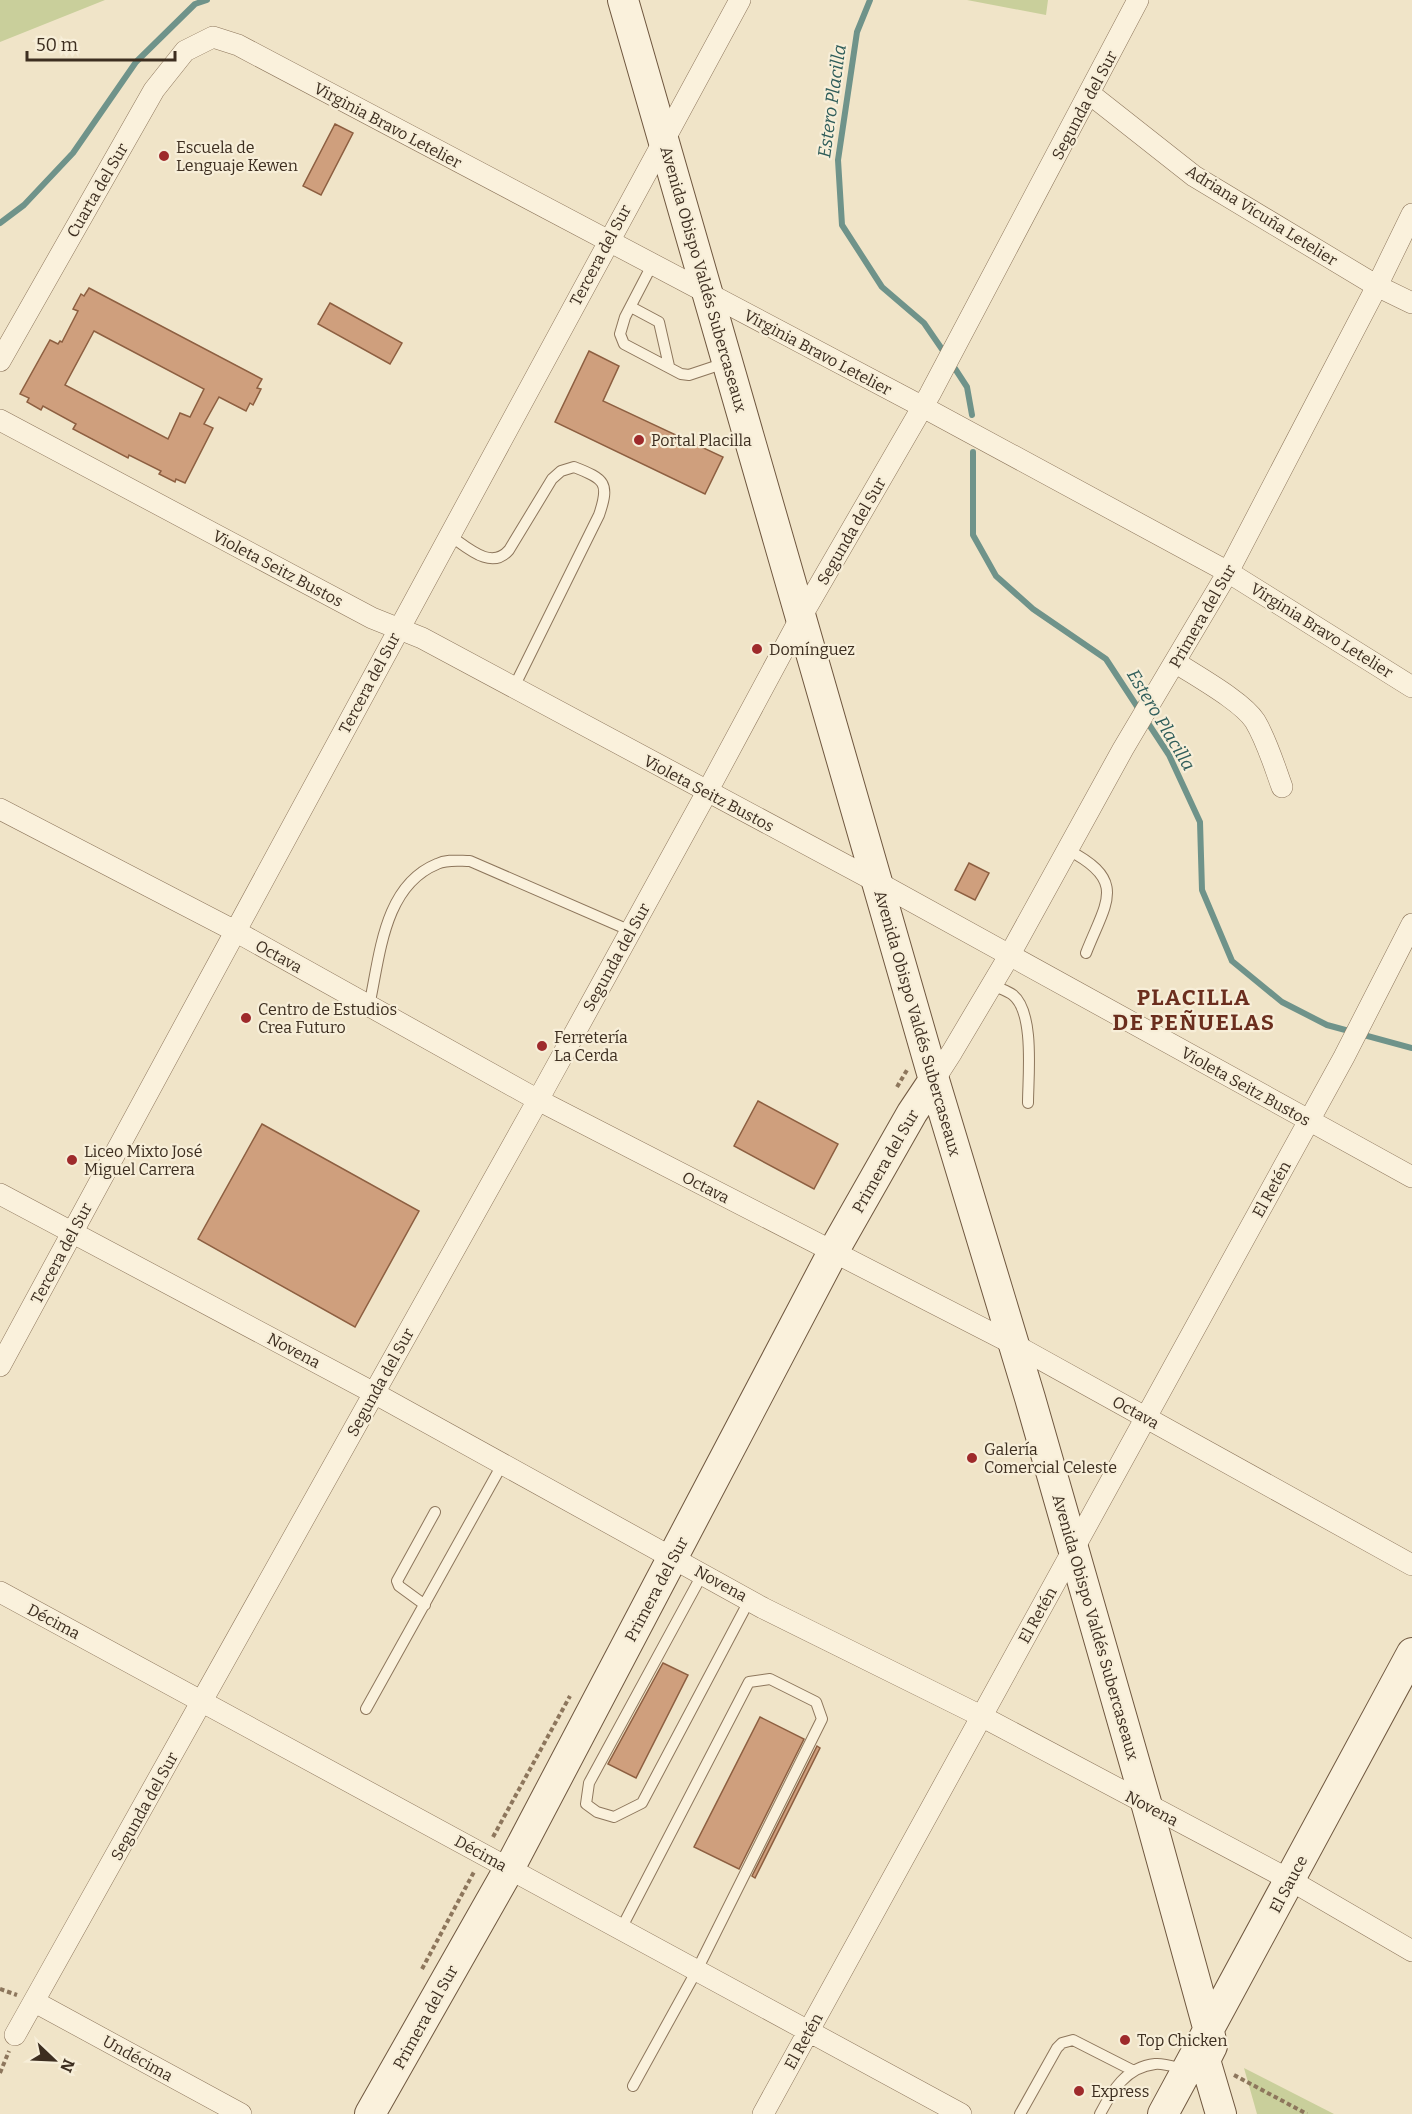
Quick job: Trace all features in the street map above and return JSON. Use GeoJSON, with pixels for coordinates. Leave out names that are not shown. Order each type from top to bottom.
{"type":"FeatureCollection","features":[{"type":"Feature","properties":{"kind":"main road","name":"Avenida Obispo Valdés Subercaseaux"},"geometry":{"type":"LineString","coordinates":[[623,0],[934,1080],[1015,1345],[1148,1806],[1210,2039],[1221,2053],[1240,2114]]}},
{"type":"Feature","properties":{"kind":"main road","name":"Primera del Sur"},"geometry":{"type":"LineString","coordinates":[[370,2114],[509,1869],[833,1252],[912,1113],[934,1080]]}},
{"type":"Feature","properties":{"kind":"main road","name":"El Sauce"},"geometry":{"type":"LineString","coordinates":[[1163,2114],[1188,2070],[1210,2039],[1290,1880],[1412,1653]]}},
{"type":"Feature","properties":{"kind":"main road","name":"Avenida Obispo Valdés Subercaseaux"},"geometry":{"type":"LineString","coordinates":[[1210,2039],[1205,2060],[1221,2114]]}},
{"type":"Feature","properties":{"kind":"street","name":"Tercera del Sur"},"geometry":{"type":"LineString","coordinates":[[0,1366],[740,0]]}},
{"type":"Feature","properties":{"kind":"street","name":"Segunda del Sur"},"geometry":{"type":"LineString","coordinates":[[15,2035],[631,931],[801,617],[927,401],[1138,0]]}},
{"type":"Feature","properties":{"kind":"street","name":"Virginia Bravo Letelier"},"geometry":{"type":"LineString","coordinates":[[213,37],[238,45],[708,295],[927,401],[1228,572],[1412,687]]}},
{"type":"Feature","properties":{"kind":"street","name":"Cuarta del Sur"},"geometry":{"type":"LineString","coordinates":[[0,361],[154,90],[185,51],[213,37]]}},
{"type":"Feature","properties":{"kind":"street","name":"Adriana Vicuña Letelier"},"geometry":{"type":"LineString","coordinates":[[1090,93],[1194,176],[1377,286],[1412,303]]}},
{"type":"Feature","properties":{"kind":"street","name":"Primera del Sur"},"geometry":{"type":"LineString","coordinates":[[934,1080],[1009,956],[1123,749],[1228,572],[1412,214]]}},
{"type":"Feature","properties":{"kind":"street","name":"Violeta Seitz Bustos"},"geometry":{"type":"LineString","coordinates":[[0,420],[361,613],[422,638],[514,687],[877,882],[1412,1177]]}},
{"type":"Feature","properties":{"kind":"street"},"geometry":{"type":"LineString","coordinates":[[1175,662],[1244,708],[1263,737],[1282,787]]}},
{"type":"Feature","properties":{"kind":"street","name":"Octava"},"geometry":{"type":"LineString","coordinates":[[0,809],[235,932],[537,1100],[1015,1345],[1412,1565]]}},
{"type":"Feature","properties":{"kind":"street","name":"El Retén"},"geometry":{"type":"LineString","coordinates":[[763,2114],[1344,1057],[1412,924]]}},
{"type":"Feature","properties":{"kind":"street","name":"Novena"},"geometry":{"type":"LineString","coordinates":[[0,1194],[374,1393],[750,1599],[981,1716],[1290,1880],[1412,1951]]}},
{"type":"Feature","properties":{"kind":"street","name":"Décima"},"geometry":{"type":"LineString","coordinates":[[0,1592],[956,2113]]}},
{"type":"Feature","properties":{"kind":"street","name":"Undécima"},"geometry":{"type":"LineString","coordinates":[[35,2002],[241,2114]]}},
{"type":"Feature","properties":{"kind":"lane"},"geometry":{"type":"LineString","coordinates":[[652,266],[620,334],[624,344],[681,374],[689,375],[727,362]]}},
{"type":"Feature","properties":{"kind":"lane"},"geometry":{"type":"LineString","coordinates":[[631,307],[659,322],[669,366]]}},
{"type":"Feature","properties":{"kind":"lane"},"geometry":{"type":"LineString","coordinates":[[449,535],[483,556],[494,560],[509,550],[552,479],[561,471],[574,466],[600,479],[605,488],[599,515],[514,687]]}},
{"type":"Feature","properties":{"kind":"lane"},"geometry":{"type":"LineString","coordinates":[[1068,850],[1081,857],[1103,876],[1107,886],[1108,896],[1086,953]]}},
{"type":"Feature","properties":{"kind":"lane"},"geometry":{"type":"LineString","coordinates":[[369,1006],[389,916],[402,893],[417,875],[450,860],[470,861],[631,931]]}},
{"type":"Feature","properties":{"kind":"lane"},"geometry":{"type":"LineString","coordinates":[[992,985],[1013,995],[1022,1008],[1027,1030],[1028,1103]]}},
{"type":"Feature","properties":{"kind":"lane"},"geometry":{"type":"LineString","coordinates":[[366,1709],[503,1463]]}},
{"type":"Feature","properties":{"kind":"lane"},"geometry":{"type":"LineString","coordinates":[[425,1605],[399,1586],[397,1578],[435,1512]]}},
{"type":"Feature","properties":{"kind":"lane"},"geometry":{"type":"LineString","coordinates":[[703,1573],[589,1783],[586,1804],[597,1812],[614,1817],[642,1803],[750,1599]]}},
{"type":"Feature","properties":{"kind":"lane"},"geometry":{"type":"LineString","coordinates":[[621,1929],[749,1682],[770,1679],[816,1702],[822,1719],[697,1970],[633,2086]]}},
{"type":"Feature","properties":{"kind":"lane"},"geometry":{"type":"LineString","coordinates":[[1020,2114],[1062,2043],[1073,2040],[1132,2070]]}},
{"type":"Feature","properties":{"kind":"lane"},"geometry":{"type":"LineString","coordinates":[[1100,2114],[1113,2090],[1132,2070],[1156,2063],[1188,2070]]}},
{"type":"Feature","properties":{"kind":"path"},"geometry":{"type":"LineString","coordinates":[[1227,2071],[1307,2114]]}},
{"type":"Feature","properties":{"kind":"green space"},"geometry":{"type":"Polygon","coordinates":[[[0,0],[105,0],[0,42],[0,0]]]}},
{"type":"Feature","properties":{"kind":"green space"},"geometry":{"type":"Polygon","coordinates":[[[967,0],[1048,0],[1046,15],[967,0]]]}},
{"type":"Feature","properties":{"kind":"green space"},"geometry":{"type":"Polygon","coordinates":[[[1244,2068],[1334,2114],[1257,2114],[1244,2068]]]}},
{"type":"Feature","properties":{"kind":"building"},"geometry":{"type":"Polygon","coordinates":[[[335,124],[353,133],[321,195],[303,186],[335,124]]]}},
{"type":"Feature","properties":{"kind":"building"},"geometry":{"type":"Polygon","coordinates":[[[89,288],[262,379],[257,388],[261,389],[253,405],[250,403],[246,411],[219,397],[204,424],[213,428],[185,483],[176,479],[175,482],[159,474],[161,471],[129,455],[128,458],[73,429],[76,424],[43,406],[41,410],[27,402],[29,398],[20,394],[50,340],[58,344],[62,342],[78,311],[73,309],[81,294],[84,296],[89,288]],[[94,331],[65,385],[168,439],[180,413],[190,417],[204,389],[94,331]]]}},
{"type":"Feature","properties":{"kind":"building"},"geometry":{"type":"Polygon","coordinates":[[[330,303],[402,343],[390,364],[318,324],[330,303]]]}},
{"type":"Feature","properties":{"kind":"building","name":"Portal Placilla"},"geometry":{"type":"Polygon","coordinates":[[[589,351],[619,366],[603,401],[723,457],[705,494],[555,422],[589,351]]]}},
{"type":"Feature","properties":{"kind":"building"},"geometry":{"type":"Polygon","coordinates":[[[969,863],[989,873],[975,900],[955,890],[969,863]]]}},
{"type":"Feature","properties":{"kind":"building"},"geometry":{"type":"Polygon","coordinates":[[[758,1101],[838,1144],[814,1189],[734,1146],[758,1101]]]}},
{"type":"Feature","properties":{"kind":"building"},"geometry":{"type":"Polygon","coordinates":[[[262,1124],[419,1211],[355,1327],[198,1239],[262,1124]]]}},
{"type":"Feature","properties":{"kind":"building"},"geometry":{"type":"Polygon","coordinates":[[[663,1663],[688,1675],[636,1778],[608,1764],[663,1663]]]}},
{"type":"Feature","properties":{"kind":"building"},"geometry":{"type":"Polygon","coordinates":[[[760,1717],[804,1739],[739,1869],[694,1847],[760,1717]]]}},
{"type":"Feature","properties":{"kind":"building"},"geometry":{"type":"Polygon","coordinates":[[[817,1746],[820,1748],[755,1878],[752,1876],[817,1746]]]}},
{"type":"Feature","properties":{"kind":"waterway"},"geometry":{"type":"LineString","coordinates":[[0,223],[24,205],[73,153],[136,62],[195,4],[207,0]]}},
{"type":"Feature","properties":{"kind":"waterway","name":"Estero Placilla"},"geometry":{"type":"LineString","coordinates":[[870,0],[857,32],[838,160],[842,225],[882,287],[924,323],[946,355]]}},
{"type":"Feature","properties":{"kind":"waterway","name":"Estero Placilla"},"geometry":{"type":"LineString","coordinates":[[952,364],[967,387],[972,415]]}},
{"type":"Feature","properties":{"kind":"waterway","name":"Estero Placilla"},"geometry":{"type":"LineString","coordinates":[[973,452],[973,535],[996,576],[1033,609],[1106,659],[1140,711]]}},
{"type":"Feature","properties":{"kind":"waterway","name":"Estero Placilla"},"geometry":{"type":"LineString","coordinates":[[1146,720],[1169,755],[1200,822],[1202,890],[1232,961],[1282,1002],[1327,1025],[1412,1048]]}},
{"type":"Feature","properties":{"kind":"place","name":"Escuela de Lenguaje Kewen"},"geometry":{"type":"Point","coordinates":[164,156]}},
{"type":"Feature","properties":{"kind":"place","name":"Portal Placilla"},"geometry":{"type":"Point","coordinates":[639,440]}},
{"type":"Feature","properties":{"kind":"place","name":"Domínguez"},"geometry":{"type":"Point","coordinates":[757,649]}},
{"type":"Feature","properties":{"kind":"place","name":"Centro de Estudios Crea Futuro"},"geometry":{"type":"Point","coordinates":[246,1018]}},
{"type":"Feature","properties":{"kind":"place","name":"Ferretería La Cerda"},"geometry":{"type":"Point","coordinates":[542,1046]}},
{"type":"Feature","properties":{"kind":"place","name":"Liceo Mixto José Miguel Carrera"},"geometry":{"type":"Point","coordinates":[72,1160]}},
{"type":"Feature","properties":{"kind":"place","name":"Galería Comercial Celeste"},"geometry":{"type":"Point","coordinates":[972,1458]}},
{"type":"Feature","properties":{"kind":"place","name":"Top Chicken"},"geometry":{"type":"Point","coordinates":[1125,2040]}},
{"type":"Feature","properties":{"kind":"place","name":"Express"},"geometry":{"type":"Point","coordinates":[1079,2091]}},
{"type":"Feature","properties":{"kind":"district","name":"PLACILLA DE PEÑUELAS"},"geometry":{"type":"Point","coordinates":[1194,1010]}}]}
